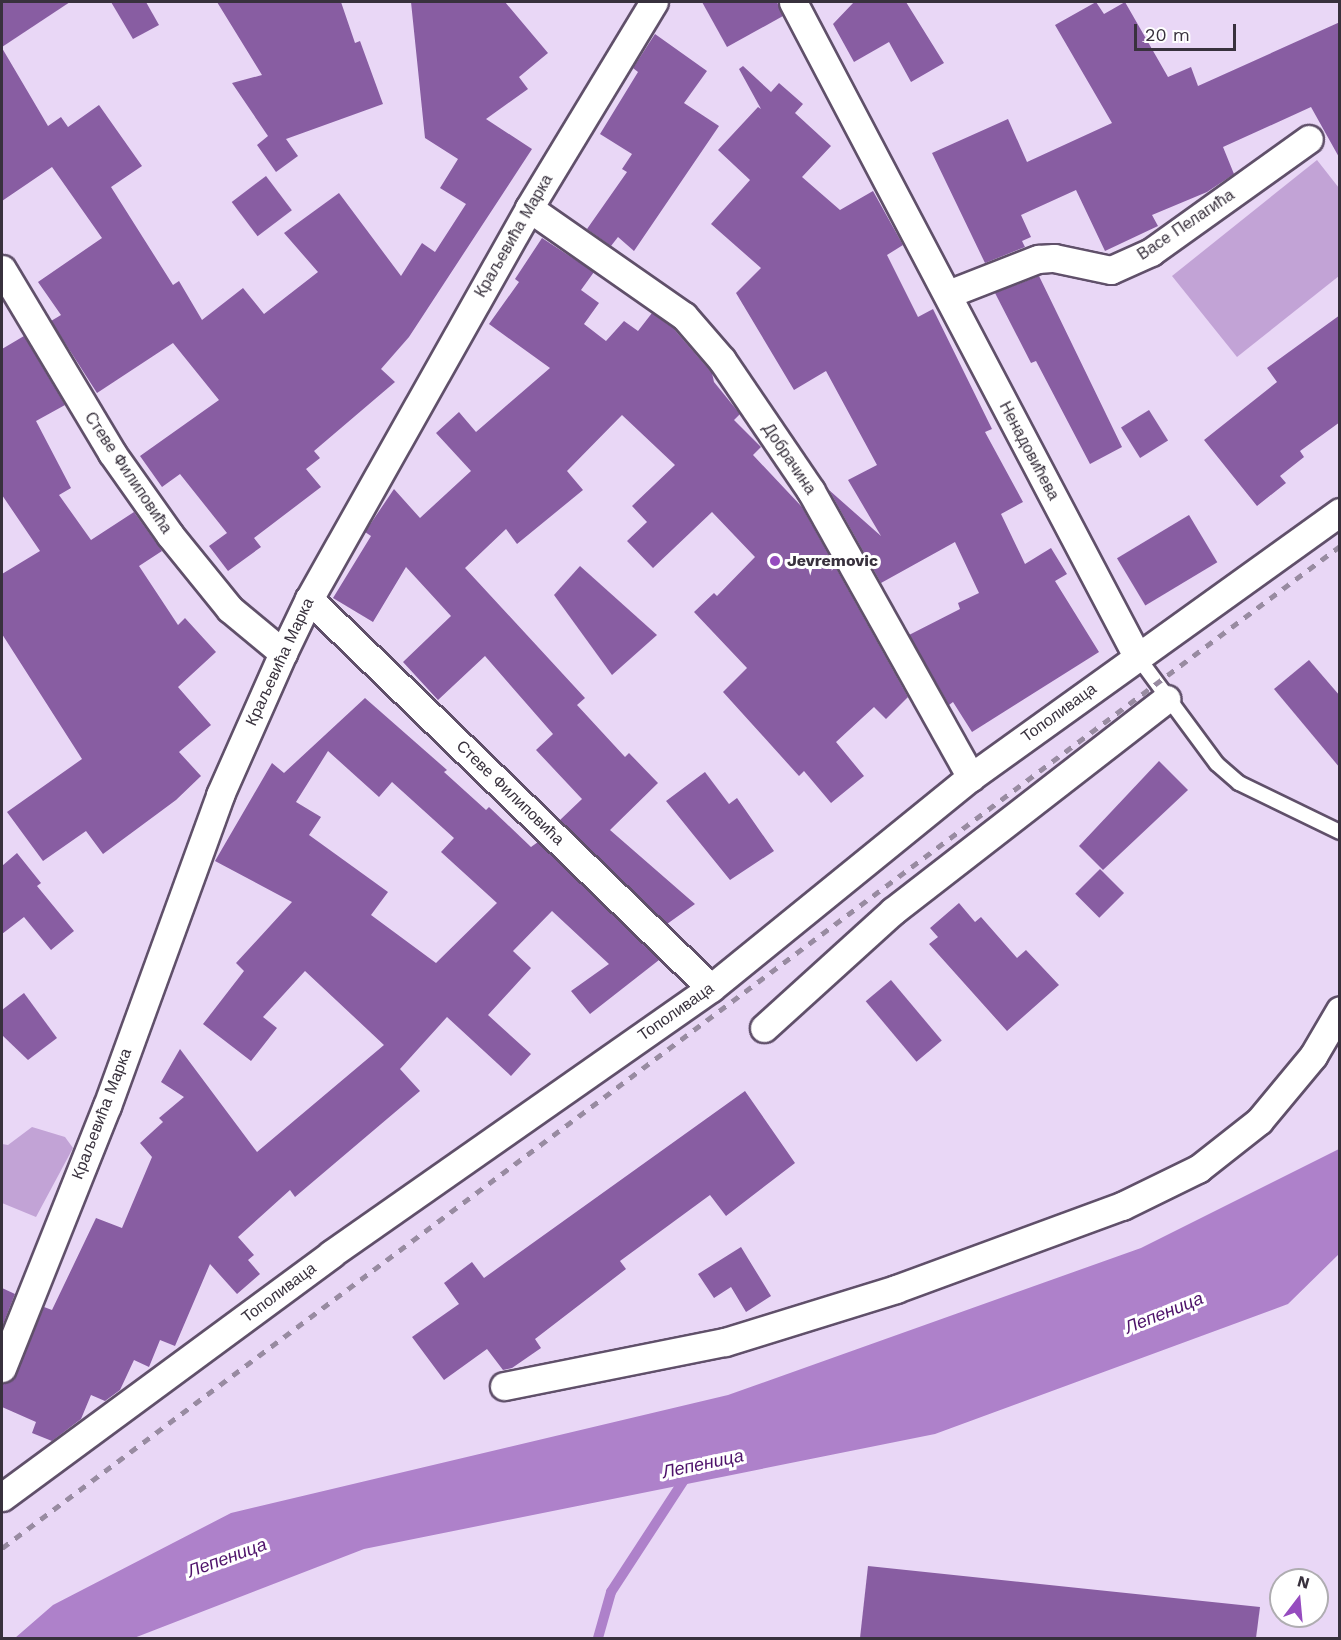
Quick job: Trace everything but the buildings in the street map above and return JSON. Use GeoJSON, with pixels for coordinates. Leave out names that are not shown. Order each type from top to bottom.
{"type":"FeatureCollection","features":[{"type":"Feature","properties":{"kind":"street","name":"Краљевића Марка"},"geometry":{"type":"LineString","coordinates":[[2,1368],[107,1106],[220,795],[283,653],[309,599],[529,208],[654,2]]}},
{"type":"Feature","properties":{"kind":"street","name":"Ненадовићева"},"geometry":{"type":"LineString","coordinates":[[794,2],[1137,656]]}},
{"type":"Feature","properties":{"kind":"street","name":"Васе Пелагића"},"geometry":{"type":"LineString","coordinates":[[948,294],[1038,259],[1054,258],[1111,270],[1151,252],[1309,139]]}},
{"type":"Feature","properties":{"kind":"street","name":"Добрачина"},"geometry":{"type":"LineString","coordinates":[[529,208],[684,316],[722,360],[811,491],[971,777]]}},
{"type":"Feature","properties":{"kind":"street","name":"Стеве Филиповића"},"geometry":{"type":"LineString","coordinates":[[2,269],[112,453],[170,535],[230,609],[283,653]]}},
{"type":"Feature","properties":{"kind":"street","name":"Тополиваца"},"geometry":{"type":"LineString","coordinates":[[2,1497],[331,1254],[711,988],[971,777],[1340,512]]}},
{"type":"Feature","properties":{"kind":"street","name":"Стеве Филиповића"},"geometry":{"type":"LineString","coordinates":[[309,599],[711,988]]}},
{"type":"Feature","properties":{"kind":"street"},"geometry":{"type":"LineString","coordinates":[[764,1028],[893,911],[1166,699]]}},
{"type":"Feature","properties":{"kind":"street"},"geometry":{"type":"LineString","coordinates":[[504,1386],[725,1342],[896,1290],[1122,1206],[1198,1169],[1259,1120],[1313,1056],[1340,1010]]}},
{"type":"Feature","properties":{"kind":"lane","name":"Ненадовићева"},"geometry":{"type":"LineString","coordinates":[[1137,656],[1166,699],[1217,764],[1239,783],[1340,832]]}},
{"type":"Feature","properties":{"kind":"shaded area"},"geometry":{"type":"Polygon","coordinates":[[[1317,160],[1339,188],[1339,276],[1237,357],[1172,276],[1317,160]]]}},
{"type":"Feature","properties":{"kind":"shaded area"},"geometry":{"type":"Polygon","coordinates":[[[32,1127],[65,1137],[73,1148],[36,1217],[2,1203],[2,1144],[8,1145],[32,1127]]]}},
{"type":"Feature","properties":{"kind":"water","name":"Лепеница"},"geometry":{"type":"Polygon","coordinates":[[[1339,1149],[1339,1254],[1288,1304],[935,1434],[364,1549],[134,1638],[15,1638],[53,1605],[231,1513],[728,1395],[1141,1248],[1339,1149]]]}},
{"type":"Feature","properties":{"kind":"waterway","name":"Лепеница"},"geometry":{"type":"LineString","coordinates":[[598,1638],[611,1592],[688,1474]]}},
{"type":"Feature","properties":{"kind":"railway"},"geometry":{"type":"LineString","coordinates":[[2,1548],[1340,546]]}},
{"type":"Feature","properties":{"kind":"place","name":"Jevremovic"},"geometry":{"type":"Point","coordinates":[775,561]}}]}
